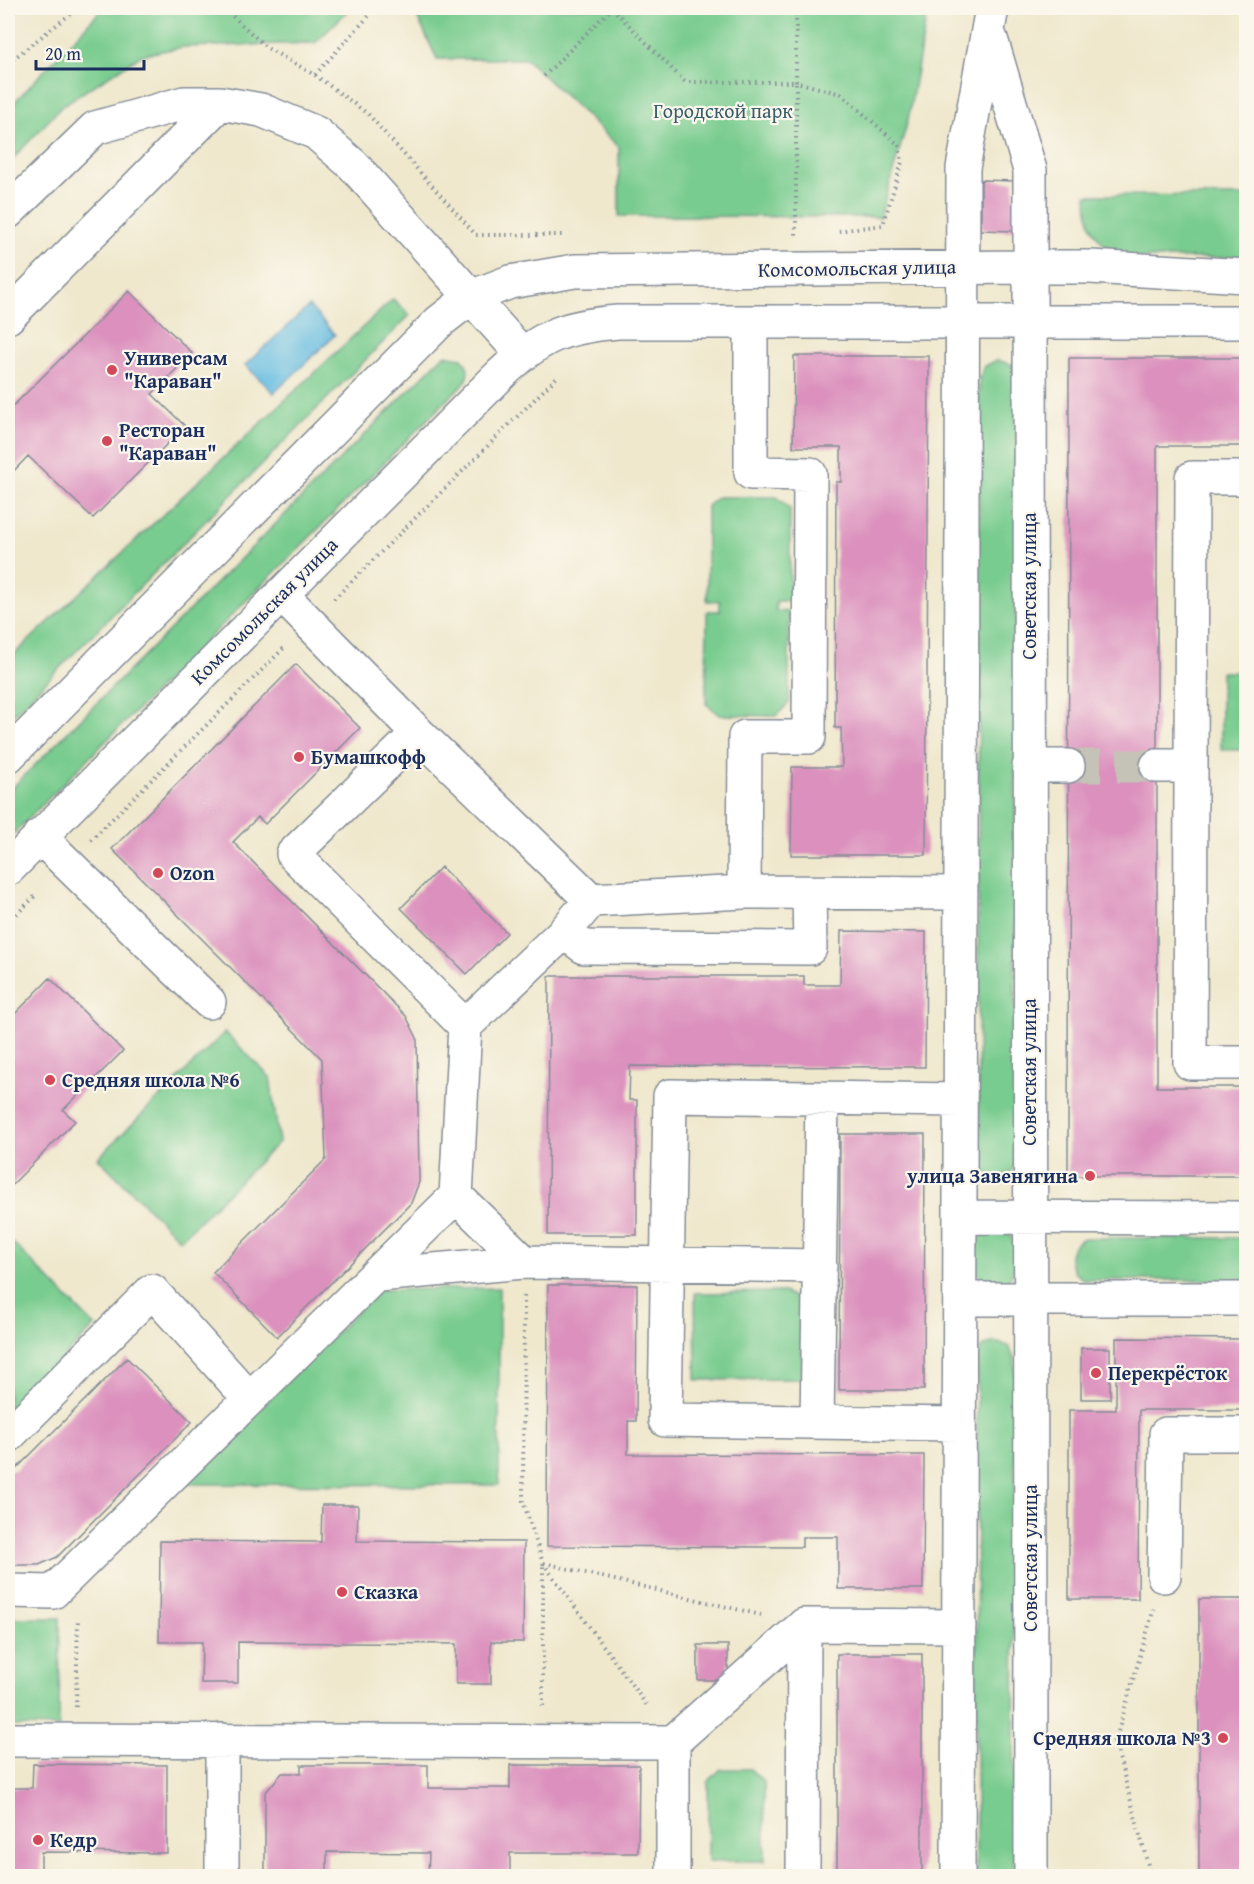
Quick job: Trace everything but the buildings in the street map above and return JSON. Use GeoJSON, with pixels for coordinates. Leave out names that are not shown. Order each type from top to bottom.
{"type":"FeatureCollection","features":[{"type":"Feature","properties":{"kind":"street","name":"Советская улица"},"geometry":{"type":"LineString","coordinates":[[990,20],[1030,170],[1028,267],[1031,1876]]}},
{"type":"Feature","properties":{"kind":"street"},"geometry":{"type":"LineString","coordinates":[[958,1876],[963,168],[990,20]]}},
{"type":"Feature","properties":{"kind":"street"},"geometry":{"type":"LineString","coordinates":[[8,212],[95,128],[184,103],[220,103],[261,110],[316,133],[353,165],[522,354]]}},
{"type":"Feature","properties":{"kind":"street"},"geometry":{"type":"LineString","coordinates":[[8,317],[220,103]]}},
{"type":"Feature","properties":{"kind":"street","name":"Комсомольская улица"},"geometry":{"type":"LineString","coordinates":[[8,756],[439,322],[471,297],[510,282],[575,272],[1090,267],[1246,276]]}},
{"type":"Feature","properties":{"kind":"street","name":"Комсомольская улица"},"geometry":{"type":"LineString","coordinates":[[8,869],[522,354],[550,335],[584,325],[618,322],[1246,321]]}},
{"type":"Feature","properties":{"kind":"street"},"geometry":{"type":"LineString","coordinates":[[744,892],[745,736],[809,737],[810,474],[751,473],[751,322]]}},
{"type":"Feature","properties":{"kind":"street"},"geometry":{"type":"LineString","coordinates":[[1246,478],[1192,478],[1191,766],[1191,1063],[1246,1063]]}},
{"type":"Feature","properties":{"kind":"street"},"geometry":{"type":"LineString","coordinates":[[281,594],[418,733],[591,900]]}},
{"type":"Feature","properties":{"kind":"street"},"geometry":{"type":"LineString","coordinates":[[418,733],[293,854],[465,1026]]}},
{"type":"Feature","properties":{"kind":"street"},"geometry":{"type":"LineString","coordinates":[[1029,766],[1068,766]]}},
{"type":"Feature","properties":{"kind":"street"},"geometry":{"type":"LineString","coordinates":[[1157,766],[1191,766]]}},
{"type":"Feature","properties":{"kind":"street"},"geometry":{"type":"LineString","coordinates":[[39,837],[208,1002]]}},
{"type":"Feature","properties":{"kind":"street"},"geometry":{"type":"LineString","coordinates":[[8,1591],[53,1592],[456,1196],[465,1026],[564,932],[591,900],[744,892],[961,893]]}},
{"type":"Feature","properties":{"kind":"street"},"geometry":{"type":"LineString","coordinates":[[564,932],[584,947],[810,948],[809,893]]}},
{"type":"Feature","properties":{"kind":"street"},"geometry":{"type":"LineString","coordinates":[[960,1100],[670,1096],[665,1420],[960,1424]]}},
{"type":"Feature","properties":{"kind":"street"},"geometry":{"type":"LineString","coordinates":[[817,1422],[822,1098]]}},
{"type":"Feature","properties":{"kind":"street"},"geometry":{"type":"LineString","coordinates":[[456,1196],[524,1262]]}},
{"type":"Feature","properties":{"kind":"street"},"geometry":{"type":"LineString","coordinates":[[960,1217],[1246,1218]]}},
{"type":"Feature","properties":{"kind":"street"},"geometry":{"type":"LineString","coordinates":[[378,1275],[524,1262],[820,1266]]}},
{"type":"Feature","properties":{"kind":"street"},"geometry":{"type":"LineString","coordinates":[[8,1436],[152,1292],[249,1398]]}},
{"type":"Feature","properties":{"kind":"street"},"geometry":{"type":"LineString","coordinates":[[960,1299],[1246,1299]]}},
{"type":"Feature","properties":{"kind":"street"},"geometry":{"type":"LineString","coordinates":[[1164,1576],[1166,1434],[1246,1434]]}},
{"type":"Feature","properties":{"kind":"street"},"geometry":{"type":"LineString","coordinates":[[8,1740],[673,1742],[804,1625],[959,1626]]}},
{"type":"Feature","properties":{"kind":"street"},"geometry":{"type":"LineString","coordinates":[[803,1876],[804,1625]]}},
{"type":"Feature","properties":{"kind":"street"},"geometry":{"type":"LineString","coordinates":[[222,1740],[222,1876]]}},
{"type":"Feature","properties":{"kind":"street"},"geometry":{"type":"LineString","coordinates":[[673,1742],[673,1876]]}},
{"type":"Feature","properties":{"kind":"path"},"geometry":{"type":"LineString","coordinates":[[8,63],[78,8]]}},
{"type":"Feature","properties":{"kind":"path"},"geometry":{"type":"LineString","coordinates":[[224,8],[267,48],[315,75],[368,114],[476,235],[571,235]]}},
{"type":"Feature","properties":{"kind":"path"},"geometry":{"type":"LineString","coordinates":[[315,75],[376,8]]}},
{"type":"Feature","properties":{"kind":"path"},"geometry":{"type":"LineString","coordinates":[[543,76],[612,8],[685,82],[796,82],[841,94],[899,145],[902,162],[883,225],[829,232]]}},
{"type":"Feature","properties":{"kind":"path"},"geometry":{"type":"LineString","coordinates":[[796,8],[796,236]]}},
{"type":"Feature","properties":{"kind":"path"},"geometry":{"type":"LineString","coordinates":[[784,236],[807,235]]}},
{"type":"Feature","properties":{"kind":"path"},"geometry":{"type":"LineString","coordinates":[[8,923],[560,373]]}},
{"type":"Feature","properties":{"kind":"path"},"geometry":{"type":"LineString","coordinates":[[524,1262],[523,1501],[543,1563],[673,1742]]}},
{"type":"Feature","properties":{"kind":"path"},"geometry":{"type":"LineString","coordinates":[[543,1563],[804,1625]]}},
{"type":"Feature","properties":{"kind":"path"},"geometry":{"type":"LineString","coordinates":[[542,1741],[543,1563]]}},
{"type":"Feature","properties":{"kind":"path"},"geometry":{"type":"LineString","coordinates":[[1150,1876],[1114,1742],[1164,1576]]}},
{"type":"Feature","properties":{"kind":"path"},"geometry":{"type":"LineString","coordinates":[[53,1592],[78,1598],[76,1740]]}},
{"type":"Feature","properties":{"kind":"path"},"geometry":{"type":"LineString","coordinates":[[1059,1743],[1114,1742]]}},
{"type":"Feature","properties":{"kind":"green space"},"geometry":{"type":"Polygon","coordinates":[[[103,8],[351,8],[315,43],[183,47],[142,55],[63,105],[8,164],[8,109],[103,8]]]}},
{"type":"Feature","properties":{"kind":"green space","name":"Городской парк"},"geometry":{"type":"Polygon","coordinates":[[[413,8],[928,8],[908,120],[880,217],[619,216],[619,147],[526,59],[437,59],[413,8]]]}},
{"type":"Feature","properties":{"kind":"green space"},"geometry":{"type":"Polygon","coordinates":[[[1087,195],[1246,196],[1246,258],[1121,258],[1104,245],[1094,232],[1087,206],[1087,195]]]}},
{"type":"Feature","properties":{"kind":"green space"},"geometry":{"type":"Polygon","coordinates":[[[393,299],[410,315],[8,720],[8,660],[393,299]]]}},
{"type":"Feature","properties":{"kind":"green space"},"geometry":{"type":"Polygon","coordinates":[[[444,355],[462,358],[468,368],[467,380],[8,839],[8,792],[444,355]]]}},
{"type":"Feature","properties":{"kind":"green space"},"geometry":{"type":"Polygon","coordinates":[[[997,360],[1012,365],[1016,371],[1015,1166],[1011,1172],[997,1178],[981,1170],[978,1158],[979,378],[985,366],[997,360]]]}},
{"type":"Feature","properties":{"kind":"green space"},"geometry":{"type":"Polygon","coordinates":[[[718,497],[777,497],[790,509],[790,601],[776,601],[776,611],[789,612],[789,703],[776,716],[720,715],[706,704],[707,611],[720,611],[720,601],[707,601],[707,506],[718,497]]]}},
{"type":"Feature","properties":{"kind":"green space"},"geometry":{"type":"Polygon","coordinates":[[[1221,672],[1246,672],[1246,750],[1221,750],[1221,672]]]}},
{"type":"Feature","properties":{"kind":"green space"},"geometry":{"type":"Polygon","coordinates":[[[225,1032],[270,1077],[279,1142],[180,1240],[98,1158],[225,1032]]]}},
{"type":"Feature","properties":{"kind":"green space"},"geometry":{"type":"Polygon","coordinates":[[[985,1230],[1006,1231],[1013,1242],[1015,1264],[1010,1278],[1005,1283],[986,1284],[981,1279],[975,1265],[977,1242],[985,1230]]]}},
{"type":"Feature","properties":{"kind":"green space"},"geometry":{"type":"Polygon","coordinates":[[[1084,1238],[1246,1238],[1246,1280],[1084,1280],[1074,1270],[1070,1259],[1073,1247],[1084,1238]]]}},
{"type":"Feature","properties":{"kind":"green space"},"geometry":{"type":"Polygon","coordinates":[[[13,1243],[95,1326],[8,1413],[8,1248],[13,1243]]]}},
{"type":"Feature","properties":{"kind":"green space"},"geometry":{"type":"Polygon","coordinates":[[[499,1288],[499,1485],[184,1484],[379,1290],[499,1288]]]}},
{"type":"Feature","properties":{"kind":"green space"},"geometry":{"type":"Polygon","coordinates":[[[784,1292],[797,1298],[801,1309],[802,1379],[696,1380],[695,1293],[784,1292]]]}},
{"type":"Feature","properties":{"kind":"green space"},"geometry":{"type":"Polygon","coordinates":[[[994,1342],[1008,1346],[1015,1359],[1014,1876],[976,1876],[977,1359],[982,1347],[994,1342]]]}},
{"type":"Feature","properties":{"kind":"green space"},"geometry":{"type":"Polygon","coordinates":[[[8,1618],[60,1618],[59,1727],[8,1726],[8,1618]]]}},
{"type":"Feature","properties":{"kind":"green space"},"geometry":{"type":"Polygon","coordinates":[[[721,1769],[750,1769],[764,1782],[765,1861],[708,1861],[708,1782],[721,1769]]]}},
{"type":"Feature","properties":{"kind":"green space"},"geometry":{"type":"Polygon","coordinates":[[[708,1874],[764,1874],[764,1876],[708,1876],[708,1874]]]}},
{"type":"Feature","properties":{"kind":"water"},"geometry":{"type":"Polygon","coordinates":[[[309,306],[335,335],[274,393],[245,365],[309,306]]]}},
{"type":"Feature","properties":{"kind":"tunnel"},"geometry":{"type":"LineString","coordinates":[[1068,766],[1157,766]]}},
{"type":"Feature","properties":{"kind":"place","name":"Универсам \"Караван\""},"geometry":{"type":"Point","coordinates":[112,370]}},
{"type":"Feature","properties":{"kind":"place","name":"Ресторан \"Караван\""},"geometry":{"type":"Point","coordinates":[107,441]}},
{"type":"Feature","properties":{"kind":"place","name":"Бумашкофф"},"geometry":{"type":"Point","coordinates":[299,757]}},
{"type":"Feature","properties":{"kind":"place","name":"Ozon"},"geometry":{"type":"Point","coordinates":[158,873]}},
{"type":"Feature","properties":{"kind":"place","name":"Средняя школа №6"},"geometry":{"type":"Point","coordinates":[50,1080]}},
{"type":"Feature","properties":{"kind":"place","name":"улица Завенягина"},"geometry":{"type":"Point","coordinates":[1090,1176]}},
{"type":"Feature","properties":{"kind":"place","name":"Перекрёсток"},"geometry":{"type":"Point","coordinates":[1096,1373]}},
{"type":"Feature","properties":{"kind":"place","name":"Сказка"},"geometry":{"type":"Point","coordinates":[342,1592]}},
{"type":"Feature","properties":{"kind":"place","name":"Средняя школа №3"},"geometry":{"type":"Point","coordinates":[1223,1738]}},
{"type":"Feature","properties":{"kind":"place","name":"Кедр"},"geometry":{"type":"Point","coordinates":[38,1840]}}]}
